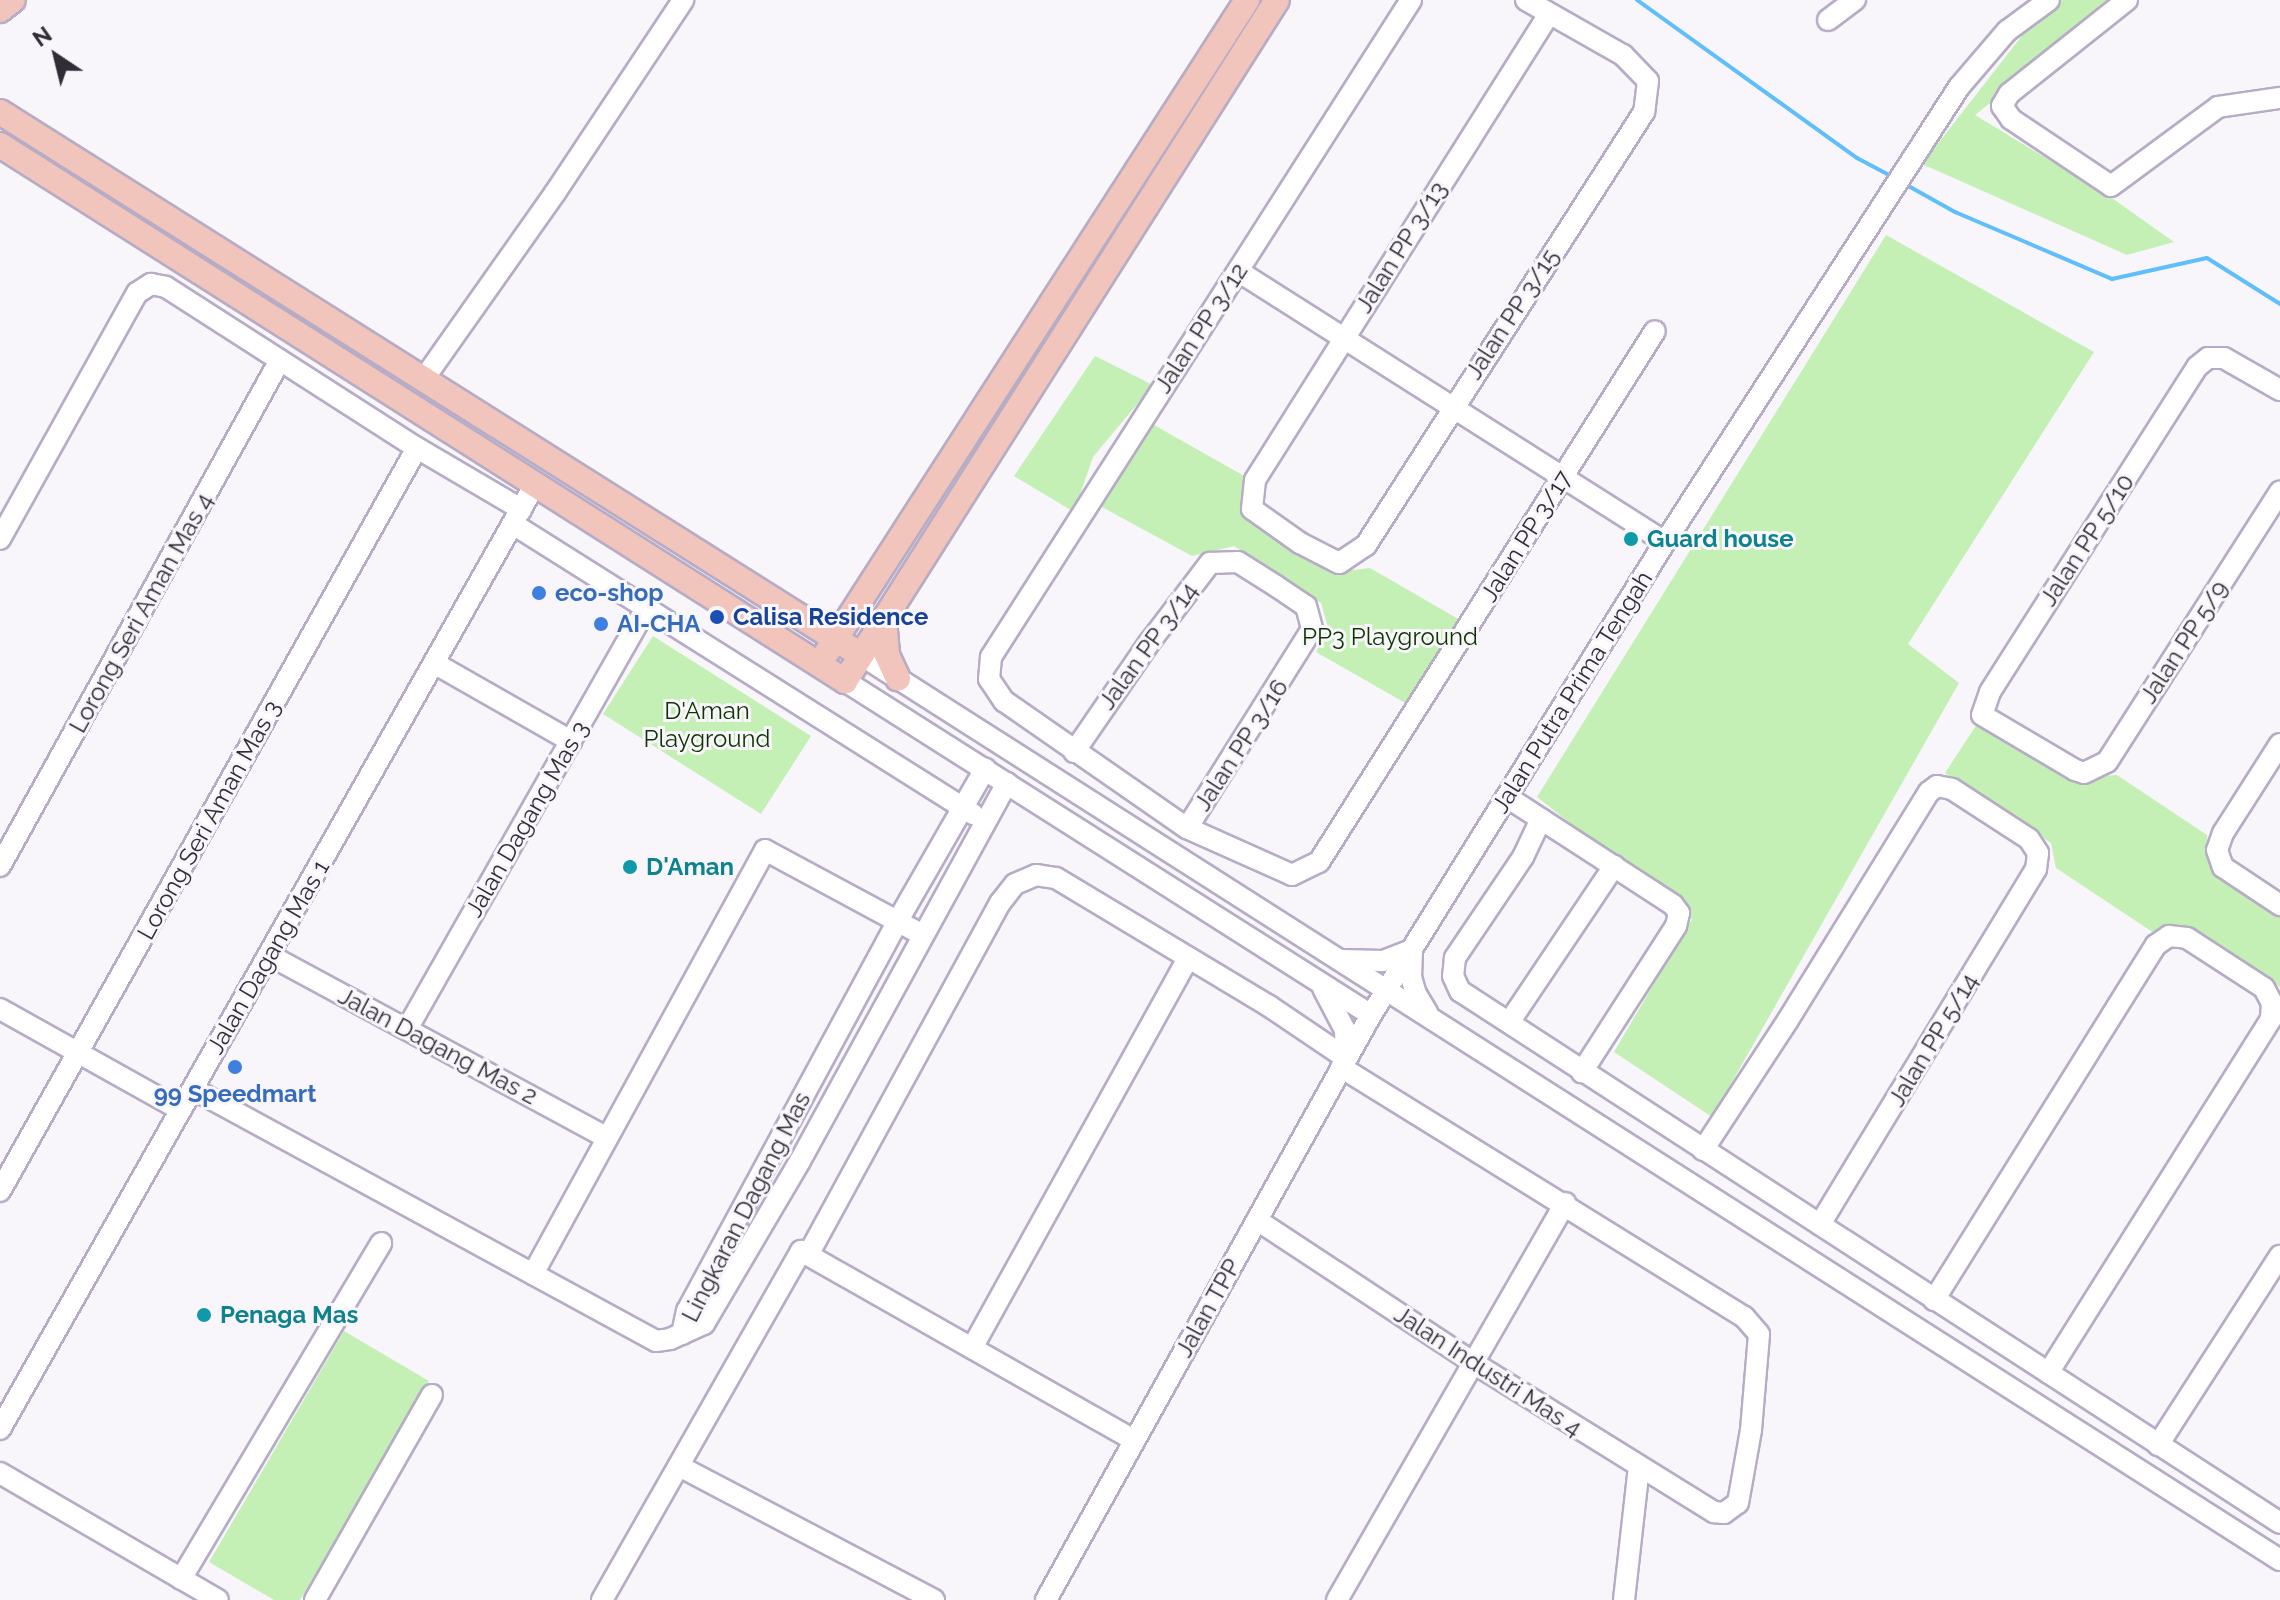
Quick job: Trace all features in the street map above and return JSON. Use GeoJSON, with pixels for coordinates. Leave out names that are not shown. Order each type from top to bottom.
{"type":"FeatureCollection","features":[{"type":"Feature","properties":{"kind":"main road"},"geometry":{"type":"LineString","coordinates":[[0,10],[13,0]]}},
{"type":"Feature","properties":{"kind":"main road"},"geometry":{"type":"LineString","coordinates":[[819,664],[1247,0]]}},
{"type":"Feature","properties":{"kind":"main road"},"geometry":{"type":"LineString","coordinates":[[3,153],[845,681],[1277,0]]}},
{"type":"Feature","properties":{"kind":"main road"},"geometry":{"type":"LineString","coordinates":[[0,112],[861,655]]}},
{"type":"Feature","properties":{"kind":"main road"},"geometry":{"type":"LineString","coordinates":[[797,615],[842,610],[860,600]]}},
{"type":"Feature","properties":{"kind":"main road"},"geometry":{"type":"LineString","coordinates":[[884,619],[887,655],[898,679]]}},
{"type":"Feature","properties":{"kind":"street"},"geometry":{"type":"LineString","coordinates":[[423,380],[555,193],[683,0]]}},
{"type":"Feature","properties":{"kind":"street","name":"Jalan PP 3/12"},"geometry":{"type":"LineString","coordinates":[[1074,752],[1004,701],[989,679],[991,657],[1411,0]]}},
{"type":"Feature","properties":{"kind":"street"},"geometry":{"type":"LineString","coordinates":[[1526,0],[1549,14]]}},
{"type":"Feature","properties":{"kind":"street"},"geometry":{"type":"LineString","coordinates":[[1828,20],[1855,0]]}},
{"type":"Feature","properties":{"kind":"street","name":"Jalan Putra Prima Tengah"},"geometry":{"type":"LineString","coordinates":[[1371,1015],[1665,542],[1959,87],[2007,31],[2049,0]]}},
{"type":"Feature","properties":{"kind":"street"},"geometry":{"type":"LineString","coordinates":[[2127,0],[2009,94],[2002,106],[2011,119],[2111,186],[2218,107],[2280,98]]}},
{"type":"Feature","properties":{"kind":"street","name":"Jalan PP 3/15"},"geometry":{"type":"LineString","coordinates":[[1366,545],[1644,112],[1648,81],[1623,55],[1549,14]]}},
{"type":"Feature","properties":{"kind":"street","name":"Jalan PP 3/13"},"geometry":{"type":"LineString","coordinates":[[1366,545],[1339,563],[1300,543],[1252,509],[1255,480],[1549,14]]}},
{"type":"Feature","properties":{"kind":"street"},"geometry":{"type":"LineString","coordinates":[[1238,271],[1665,542]]}},
{"type":"Feature","properties":{"kind":"street"},"geometry":{"type":"LineString","coordinates":[[0,539],[137,293],[151,284],[166,287],[417,448],[646,608],[985,821]]}},
{"type":"Feature","properties":{"kind":"street","name":"Jalan PP 3/17"},"geometry":{"type":"LineString","coordinates":[[1187,828],[1292,875],[1319,862],[1655,331]]}},
{"type":"Feature","properties":{"kind":"street","name":"Jalan PP 5/10"},"geometry":{"type":"LineString","coordinates":[[2075,770],[1982,715],[1990,692],[2197,367],[2208,358],[2224,358],[2280,390]]}},
{"type":"Feature","properties":{"kind":"street","name":"Lorong Seri Aman Mas 4"},"geometry":{"type":"LineString","coordinates":[[0,866],[280,360]]}},
{"type":"Feature","properties":{"kind":"street","name":"Lorong Seri Aman Mas 3"},"geometry":{"type":"LineString","coordinates":[[0,1191],[417,448]]}},
{"type":"Feature","properties":{"kind":"street","name":"Jalan Dagang Mas 1"},"geometry":{"type":"LineString","coordinates":[[0,1429],[535,484]]}},
{"type":"Feature","properties":{"kind":"street","name":"Jalan PP 5/9"},"geometry":{"type":"LineString","coordinates":[[2075,770],[2084,773],[2107,762],[2280,492]]}},
{"type":"Feature","properties":{"kind":"street","name":"Jalan PP 3/14"},"geometry":{"type":"LineString","coordinates":[[1074,752],[1149,643],[1210,563],[1238,562],[1276,586]]}},
{"type":"Feature","properties":{"kind":"street","name":"Jalan PP 3/16"},"geometry":{"type":"LineString","coordinates":[[1187,828],[1312,629],[1306,606],[1276,586]]}},
{"type":"Feature","properties":{"kind":"street","name":"Jalan Dagang Mas 3"},"geometry":{"type":"LineString","coordinates":[[407,1029],[646,608]]}},
{"type":"Feature","properties":{"kind":"street"},"geometry":{"type":"LineString","coordinates":[[861,655],[2280,1560]]}},
{"type":"Feature","properties":{"kind":"street"},"geometry":{"type":"LineString","coordinates":[[434,663],[571,741]]}},
{"type":"Feature","properties":{"kind":"street"},"geometry":{"type":"LineString","coordinates":[[845,681],[1371,1015]]}},
{"type":"Feature","properties":{"kind":"street"},"geometry":{"type":"LineString","coordinates":[[2280,744],[2223,833],[2217,850],[2223,867],[2280,905]]}},
{"type":"Feature","properties":{"kind":"street"},"geometry":{"type":"LineString","coordinates":[[1074,752],[1187,828]]}},
{"type":"Feature","properties":{"kind":"street","name":"Lingkaran Dagang Mas"},"geometry":{"type":"LineString","coordinates":[[682,1334],[687,1311],[897,922],[985,769]]}},
{"type":"Feature","properties":{"kind":"street","name":"Lingkaran Dagang Mas"},"geometry":{"type":"LineString","coordinates":[[682,1334],[704,1324],[800,1161],[1007,783]]}},
{"type":"Feature","properties":{"kind":"street","name":"Jalan PP 5/14"},"geometry":{"type":"LineString","coordinates":[[1703,1150],[1929,792],[1937,786],[1952,789],[2029,839],[2038,853],[2036,869],[1820,1224]]}},
{"type":"Feature","properties":{"kind":"street"},"geometry":{"type":"LineString","coordinates":[[1507,797],[1673,905],[1679,913],[1676,926],[1582,1072]]}},
{"type":"Feature","properties":{"kind":"street"},"geometry":{"type":"LineString","coordinates":[[1541,819],[1523,857],[1455,958],[1453,976],[1460,991],[2279,1521]]}},
{"type":"Feature","properties":{"kind":"street"},"geometry":{"type":"LineString","coordinates":[[533,1274],[765,850],[923,935]]}},
{"type":"Feature","properties":{"kind":"street"},"geometry":{"type":"LineString","coordinates":[[1510,1021],[1614,866]]}},
{"type":"Feature","properties":{"kind":"street"},"geometry":{"type":"LineString","coordinates":[[808,1255],[1000,903],[1015,884],[1036,875],[1056,878],[1188,958],[1343,1062],[1565,1203],[1337,1600]]}},
{"type":"Feature","properties":{"kind":"street"},"geometry":{"type":"LineString","coordinates":[[1934,1300],[2156,945],[2169,936],[2187,938],[2264,988],[2272,1003],[2271,1019],[2048,1373]]}},
{"type":"Feature","properties":{"kind":"street"},"geometry":{"type":"LineString","coordinates":[[1339,959],[1383,961],[1412,950],[1413,985],[1431,1018]]}},
{"type":"Feature","properties":{"kind":"street","name":"Jalan Dagang Mas 2"},"geometry":{"type":"LineString","coordinates":[[269,955],[607,1138]]}},
{"type":"Feature","properties":{"kind":"street"},"geometry":{"type":"LineString","coordinates":[[972,1348],[1188,958]]}},
{"type":"Feature","properties":{"kind":"street"},"geometry":{"type":"LineString","coordinates":[[1321,984],[1345,1030],[1343,1062]]}},
{"type":"Feature","properties":{"kind":"street"},"geometry":{"type":"LineString","coordinates":[[0,1009],[181,1110]]}},
{"type":"Feature","properties":{"kind":"street","name":"Jalan TPP"},"geometry":{"type":"LineString","coordinates":[[1046,1600],[1371,1015]]}},
{"type":"Feature","properties":{"kind":"street"},"geometry":{"type":"LineString","coordinates":[[193,1089],[656,1341],[682,1334]]}},
{"type":"Feature","properties":{"kind":"street","name":"Jalan Industri Mas 4"},"geometry":{"type":"LineString","coordinates":[[1257,1220],[1472,1362],[1639,1467],[1714,1512],[1724,1513],[1738,1503],[1751,1430],[1759,1334],[1744,1317],[1565,1203]]}},
{"type":"Feature","properties":{"kind":"street"},"geometry":{"type":"LineString","coordinates":[[181,1579],[381,1243]]}},
{"type":"Feature","properties":{"kind":"street"},"geometry":{"type":"LineString","coordinates":[[602,1600],[801,1251],[1134,1440]]}},
{"type":"Feature","properties":{"kind":"street"},"geometry":{"type":"LineString","coordinates":[[2158,1445],[2280,1256]]}},
{"type":"Feature","properties":{"kind":"street"},"geometry":{"type":"LineString","coordinates":[[315,1600],[432,1395]]}},
{"type":"Feature","properties":{"kind":"street"},"geometry":{"type":"LineString","coordinates":[[679,1466],[934,1600]]}},
{"type":"Feature","properties":{"kind":"street"},"geometry":{"type":"LineString","coordinates":[[1624,1600],[1639,1467]]}},
{"type":"Feature","properties":{"kind":"street"},"geometry":{"type":"LineString","coordinates":[[0,1473],[218,1600]]}},
{"type":"Feature","properties":{"kind":"green space"},"geometry":{"type":"Polygon","coordinates":[[[2062,0],[2120,0],[1975,115],[2109,196],[2174,242],[2127,255],[1922,164],[2038,15],[2062,0]]]}},
{"type":"Feature","properties":{"kind":"green space"},"geometry":{"type":"Polygon","coordinates":[[[1886,235],[2094,352],[1908,644],[1959,683],[1712,1117],[1614,1052],[1692,919],[1537,797],[1886,235]]]}},
{"type":"Feature","properties":{"kind":"green space"},"geometry":{"type":"Polygon","coordinates":[[[1095,356],[1153,385],[1093,457],[1074,512],[1014,476],[1095,356]]]}},
{"type":"Feature","properties":{"kind":"green space","name":"PP3 Playground"},"geometry":{"type":"Polygon","coordinates":[[[1147,421],[1246,477],[1248,510],[1345,571],[1370,568],[1460,620],[1407,704],[1316,652],[1328,627],[1321,603],[1234,546],[1192,556],[1089,500],[1147,421]]]}},
{"type":"Feature","properties":{"kind":"green space","name":"D'Aman Playground"},"geometry":{"type":"Polygon","coordinates":[[[653,636],[811,736],[761,814],[603,714],[653,636]]]}},
{"type":"Feature","properties":{"kind":"green space"},"geometry":{"type":"Polygon","coordinates":[[[1979,721],[2064,778],[2117,775],[2207,835],[2210,866],[2280,913],[2280,987],[2190,927],[2154,933],[2056,868],[2051,843],[1945,773],[1979,721]]]}},
{"type":"Feature","properties":{"kind":"green space"},"geometry":{"type":"Polygon","coordinates":[[[344,1331],[429,1381],[300,1600],[274,1600],[209,1562],[344,1331]]]}},
{"type":"Feature","properties":{"kind":"waterway"},"geometry":{"type":"LineString","coordinates":[[1637,0],[1857,158],[1892,177]]}},
{"type":"Feature","properties":{"kind":"waterway"},"geometry":{"type":"LineString","coordinates":[[1903,183],[1955,212],[2112,279],[2207,258],[2280,304]]}},
{"type":"Feature","properties":{"kind":"place","name":"Guard house"},"geometry":{"type":"Point","coordinates":[1631,539]}},
{"type":"Feature","properties":{"kind":"place","name":"eco-shop"},"geometry":{"type":"Point","coordinates":[539,593]}},
{"type":"Feature","properties":{"kind":"place","name":"Calisa Residence"},"geometry":{"type":"Point","coordinates":[717,617]}},
{"type":"Feature","properties":{"kind":"place","name":"AI-CHA"},"geometry":{"type":"Point","coordinates":[601,624]}},
{"type":"Feature","properties":{"kind":"place","name":"D'Aman"},"geometry":{"type":"Point","coordinates":[630,867]}},
{"type":"Feature","properties":{"kind":"place","name":"99 Speedmart"},"geometry":{"type":"Point","coordinates":[235,1067]}},
{"type":"Feature","properties":{"kind":"place","name":"Penaga Mas"},"geometry":{"type":"Point","coordinates":[204,1315]}}]}
